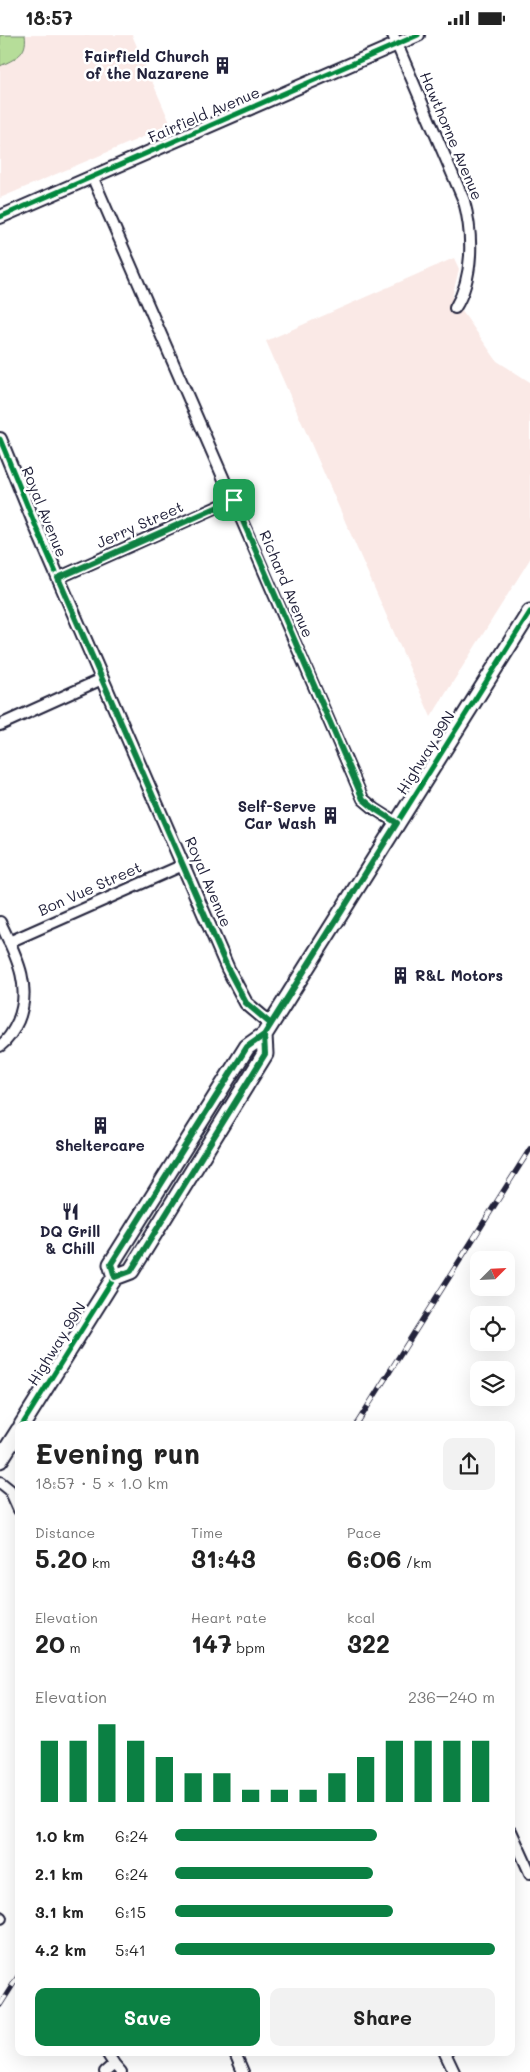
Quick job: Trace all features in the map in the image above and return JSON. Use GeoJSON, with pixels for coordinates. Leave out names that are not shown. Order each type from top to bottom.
{"type":"FeatureCollection","features":[{"type":"Feature","properties":{"kind":"main road","name":"Highway 99N"},"geometry":{"type":"LineString","coordinates":[[25,1421],[115,1277],[111,1264],[247,1047],[268,1029],[530,612]]}},
{"type":"Feature","properties":{"kind":"main road"},"geometry":{"type":"LineString","coordinates":[[0,1460],[15,1436]]}},
{"type":"Feature","properties":{"kind":"street","name":"Fairfield Avenue"},"geometry":{"type":"LineString","coordinates":[[0,217],[395,40],[418,35]]}},
{"type":"Feature","properties":{"kind":"street","name":"Hawthorne Avenue"},"geometry":{"type":"LineString","coordinates":[[395,40],[464,201],[468,218],[470,255],[465,284],[455,308]]}},
{"type":"Feature","properties":{"kind":"street","name":"Richard Avenue"},"geometry":{"type":"LineString","coordinates":[[92,177],[363,799],[397,823]]}},
{"type":"Feature","properties":{"kind":"street","name":"Royal Avenue"},"geometry":{"type":"LineString","coordinates":[[0,439],[58,578],[239,991],[268,1029]]}},
{"type":"Feature","properties":{"kind":"street","name":"Jerry Street"},"geometry":{"type":"LineString","coordinates":[[58,578],[234,500]]}},
{"type":"Feature","properties":{"kind":"street"},"geometry":{"type":"LineString","coordinates":[[0,725],[102,679]]}},
{"type":"Feature","properties":{"kind":"street","name":"Bon Vue Street"},"geometry":{"type":"LineString","coordinates":[[9,941],[183,865]]}},
{"type":"Feature","properties":{"kind":"street"},"geometry":{"type":"LineString","coordinates":[[0,922],[22,974],[24,990],[24,1008],[16,1026],[0,1046]]}},
{"type":"Feature","properties":{"kind":"street"},"geometry":{"type":"LineString","coordinates":[[0,1482],[10,1490],[15,1501]]}},
{"type":"Feature","properties":{"kind":"street"},"geometry":{"type":"LineString","coordinates":[[515,1840],[530,1873]]}},
{"type":"Feature","properties":{"kind":"street"},"geometry":{"type":"LineString","coordinates":[[105,2072],[118,2068],[109,2056]]}},
{"type":"Feature","properties":{"kind":"street"},"geometry":{"type":"LineString","coordinates":[[236,2056],[241,2071]]}},
{"type":"Feature","properties":{"kind":"street"},"geometry":{"type":"LineString","coordinates":[[446,2056],[454,2072]]}},
{"type":"Feature","properties":{"kind":"shaded area"},"geometry":{"type":"Polygon","coordinates":[[[0,35],[132,35],[171,125],[0,198],[0,35]]]}},
{"type":"Feature","properties":{"kind":"shaded area"},"geometry":{"type":"Polygon","coordinates":[[[454,258],[459,269],[452,297],[497,361],[530,382],[530,559],[431,717],[266,341],[454,258]]]}},
{"type":"Feature","properties":{"kind":"green space"},"geometry":{"type":"Polygon","coordinates":[[[0,35],[25,35],[25,41],[19,55],[0,66],[0,35]]]}},
{"type":"Feature","properties":{"kind":"railway"},"geometry":{"type":"LineString","coordinates":[[359,1421],[530,1149]]}},
{"type":"Feature","properties":{"kind":"railway"},"geometry":{"type":"LineString","coordinates":[[0,2005],[15,1981]]}},
{"type":"Feature","properties":{"kind":"cycle path"},"geometry":{"type":"LineString","coordinates":[[0,217],[418,35]]}},
{"type":"Feature","properties":{"kind":"cycle path"},"geometry":{"type":"LineString","coordinates":[[0,439],[34,522],[228,969],[246,1003],[271,1024]]}},
{"type":"Feature","properties":{"kind":"cycle path"},"geometry":{"type":"LineString","coordinates":[[115,1277],[111,1264],[247,1047],[264,1035],[530,612]]}},
{"type":"Feature","properties":{"kind":"cycle path"},"geometry":{"type":"LineString","coordinates":[[25,1421],[115,1277],[131,1271],[265,1054],[264,1035]]}},
{"type":"Feature","properties":{"kind":"place","name":"Fairfield Church of the Nazarene"},"geometry":{"type":"Point","coordinates":[223,66]}},
{"type":"Feature","properties":{"kind":"place","name":"Self-Serve Car Wash"},"geometry":{"type":"Point","coordinates":[330,816]}},
{"type":"Feature","properties":{"kind":"place","name":"R&L Motors"},"geometry":{"type":"Point","coordinates":[401,976]}},
{"type":"Feature","properties":{"kind":"place","name":"Sheltercare"},"geometry":{"type":"Point","coordinates":[100,1125]}},
{"type":"Feature","properties":{"kind":"place","name":"DQ Grill & Chill"},"geometry":{"type":"Point","coordinates":[70,1211]}},
{"type":"Feature","properties":{"kind":"route"},"geometry":{"type":"LineString","coordinates":[[234,500],[58,578],[228,969],[246,1003],[254,1010],[271,1024],[264,1035],[265,1054],[131,1271],[115,1277],[111,1264],[247,1047],[264,1035],[342,909],[397,823],[368,805],[363,799],[234,500]]}}]}
